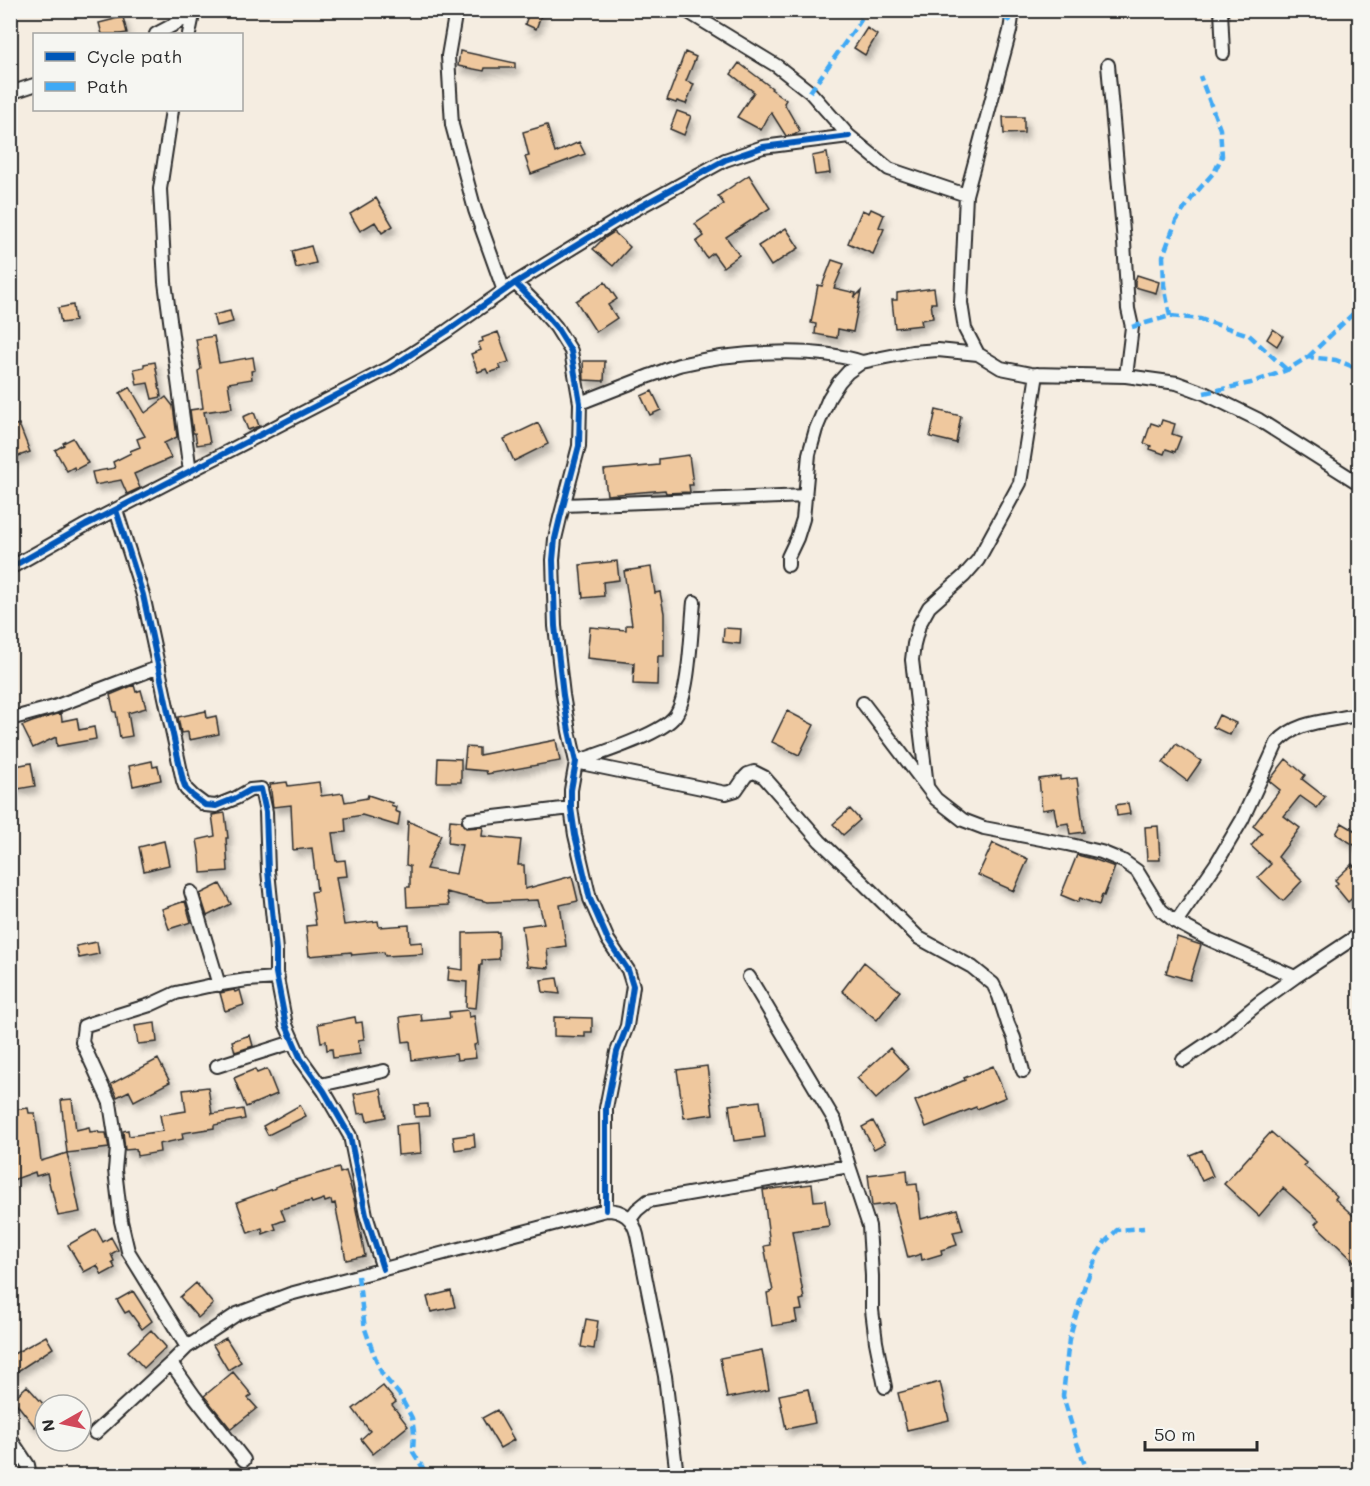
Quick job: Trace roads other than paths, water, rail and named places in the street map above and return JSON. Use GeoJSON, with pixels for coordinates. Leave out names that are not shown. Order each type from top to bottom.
{"type":"FeatureCollection","features":[{"type":"Feature","properties":{"kind":"street"},"geometry":{"type":"LineString","coordinates":[[456,10],[448,57],[453,125],[476,210],[504,291]]}},
{"type":"Feature","properties":{"kind":"street"},"geometry":{"type":"LineString","coordinates":[[685,10],[777,66],[810,92],[849,136],[889,169],[966,195]]}},
{"type":"Feature","properties":{"kind":"street"},"geometry":{"type":"LineString","coordinates":[[978,354],[965,329],[961,303],[966,195],[1010,31],[1013,10]]}},
{"type":"Feature","properties":{"kind":"street"},"geometry":{"type":"LineString","coordinates":[[1221,10],[1223,53]]}},
{"type":"Feature","properties":{"kind":"street"},"geometry":{"type":"LineString","coordinates":[[158,33],[194,12]]}},
{"type":"Feature","properties":{"kind":"street"},"geometry":{"type":"LineString","coordinates":[[189,33],[194,12]]}},
{"type":"Feature","properties":{"kind":"street"},"geometry":{"type":"LineString","coordinates":[[1108,65],[1128,309],[1132,327],[1126,376]]}},
{"type":"Feature","properties":{"kind":"street"},"geometry":{"type":"LineString","coordinates":[[10,93],[33,85]]}},
{"type":"Feature","properties":{"kind":"street"},"geometry":{"type":"LineString","coordinates":[[172,111],[160,189],[164,273],[190,472]]}},
{"type":"Feature","properties":{"kind":"street"},"geometry":{"type":"LineString","coordinates":[[10,568],[86,525],[391,367],[515,283],[634,210],[725,160],[763,147],[849,136]]}},
{"type":"Feature","properties":{"kind":"street"},"geometry":{"type":"LineString","coordinates":[[515,283],[556,327],[571,351],[580,403],[579,446],[555,539],[553,560],[555,626],[563,695],[576,762],[571,790],[571,808],[590,899],[608,940],[628,970],[633,986],[627,1026],[617,1052],[606,1108],[606,1210]]}},
{"type":"Feature","properties":{"kind":"street"},"geometry":{"type":"LineString","coordinates":[[788,565],[788,557],[798,538],[803,519],[809,454],[816,429],[838,382],[862,362],[912,352],[978,354],[1001,368],[1037,375],[1126,376],[1177,383],[1204,393],[1259,420],[1359,484]]}},
{"type":"Feature","properties":{"kind":"street"},"geometry":{"type":"LineString","coordinates":[[580,403],[678,366],[718,358],[747,354],[806,353],[847,357],[862,362]]}},
{"type":"Feature","properties":{"kind":"street"},"geometry":{"type":"LineString","coordinates":[[927,788],[912,660],[914,644],[919,626],[929,608],[978,560],[1020,483],[1037,375]]}},
{"type":"Feature","properties":{"kind":"street"},"geometry":{"type":"LineString","coordinates":[[564,505],[806,496]]}},
{"type":"Feature","properties":{"kind":"street"},"geometry":{"type":"LineString","coordinates":[[116,510],[143,595],[186,789],[205,805],[216,806],[250,790],[261,789],[266,812],[276,973],[286,1025],[301,1059],[320,1085],[350,1136],[366,1215],[383,1269]]}},
{"type":"Feature","properties":{"kind":"street"},"geometry":{"type":"LineString","coordinates":[[576,762],[647,735],[670,721],[676,714],[685,690],[694,602]]}},
{"type":"Feature","properties":{"kind":"street"},"geometry":{"type":"LineString","coordinates":[[10,719],[54,707],[159,667]]}},
{"type":"Feature","properties":{"kind":"street"},"geometry":{"type":"LineString","coordinates":[[863,703],[936,799],[963,819],[984,828],[1089,849],[1123,861],[1137,872],[1161,910],[1176,922],[1206,938],[1295,977]]}},
{"type":"Feature","properties":{"kind":"street"},"geometry":{"type":"LineString","coordinates":[[1176,922],[1216,864],[1242,820],[1277,743],[1285,734],[1303,725],[1359,714]]}},
{"type":"Feature","properties":{"kind":"street"},"geometry":{"type":"LineString","coordinates":[[576,762],[726,793],[736,790],[748,774],[754,772],[764,777],[820,841],[919,939],[972,967],[993,984],[1014,1038],[1023,1071]]}},
{"type":"Feature","properties":{"kind":"street"},"geometry":{"type":"LineString","coordinates":[[469,819],[571,808]]}},
{"type":"Feature","properties":{"kind":"street"},"geometry":{"type":"LineString","coordinates":[[191,892],[219,985]]}},
{"type":"Feature","properties":{"kind":"street"},"geometry":{"type":"LineString","coordinates":[[1183,1060],[1220,1035],[1260,1002],[1359,934]]}},
{"type":"Feature","properties":{"kind":"street"},"geometry":{"type":"LineString","coordinates":[[187,1347],[128,1251],[121,1221],[115,1170],[117,1148],[110,1103],[82,1042],[83,1030],[84,1026],[89,1024],[150,1005],[176,993],[247,980],[278,978]]}},
{"type":"Feature","properties":{"kind":"street"},"geometry":{"type":"LineString","coordinates":[[749,978],[835,1120],[868,1226],[872,1310],[885,1387]]}},
{"type":"Feature","properties":{"kind":"street"},"geometry":{"type":"LineString","coordinates":[[217,1066],[293,1042]]}},
{"type":"Feature","properties":{"kind":"street"},"geometry":{"type":"LineString","coordinates":[[320,1085],[384,1071]]}},
{"type":"Feature","properties":{"kind":"street"},"geometry":{"type":"LineString","coordinates":[[630,1219],[648,1201],[849,1166]]}},
{"type":"Feature","properties":{"kind":"street"},"geometry":{"type":"LineString","coordinates":[[95,1433],[187,1347],[237,1314],[290,1294],[606,1210],[615,1210],[630,1219],[637,1235],[665,1376],[677,1476]]}},
{"type":"Feature","properties":{"kind":"street"},"geometry":{"type":"LineString","coordinates":[[171,1363],[244,1461]]}},
{"type":"Feature","properties":{"kind":"street"},"geometry":{"type":"LineString","coordinates":[[10,1438],[28,1465],[30,1476]]}}]}
